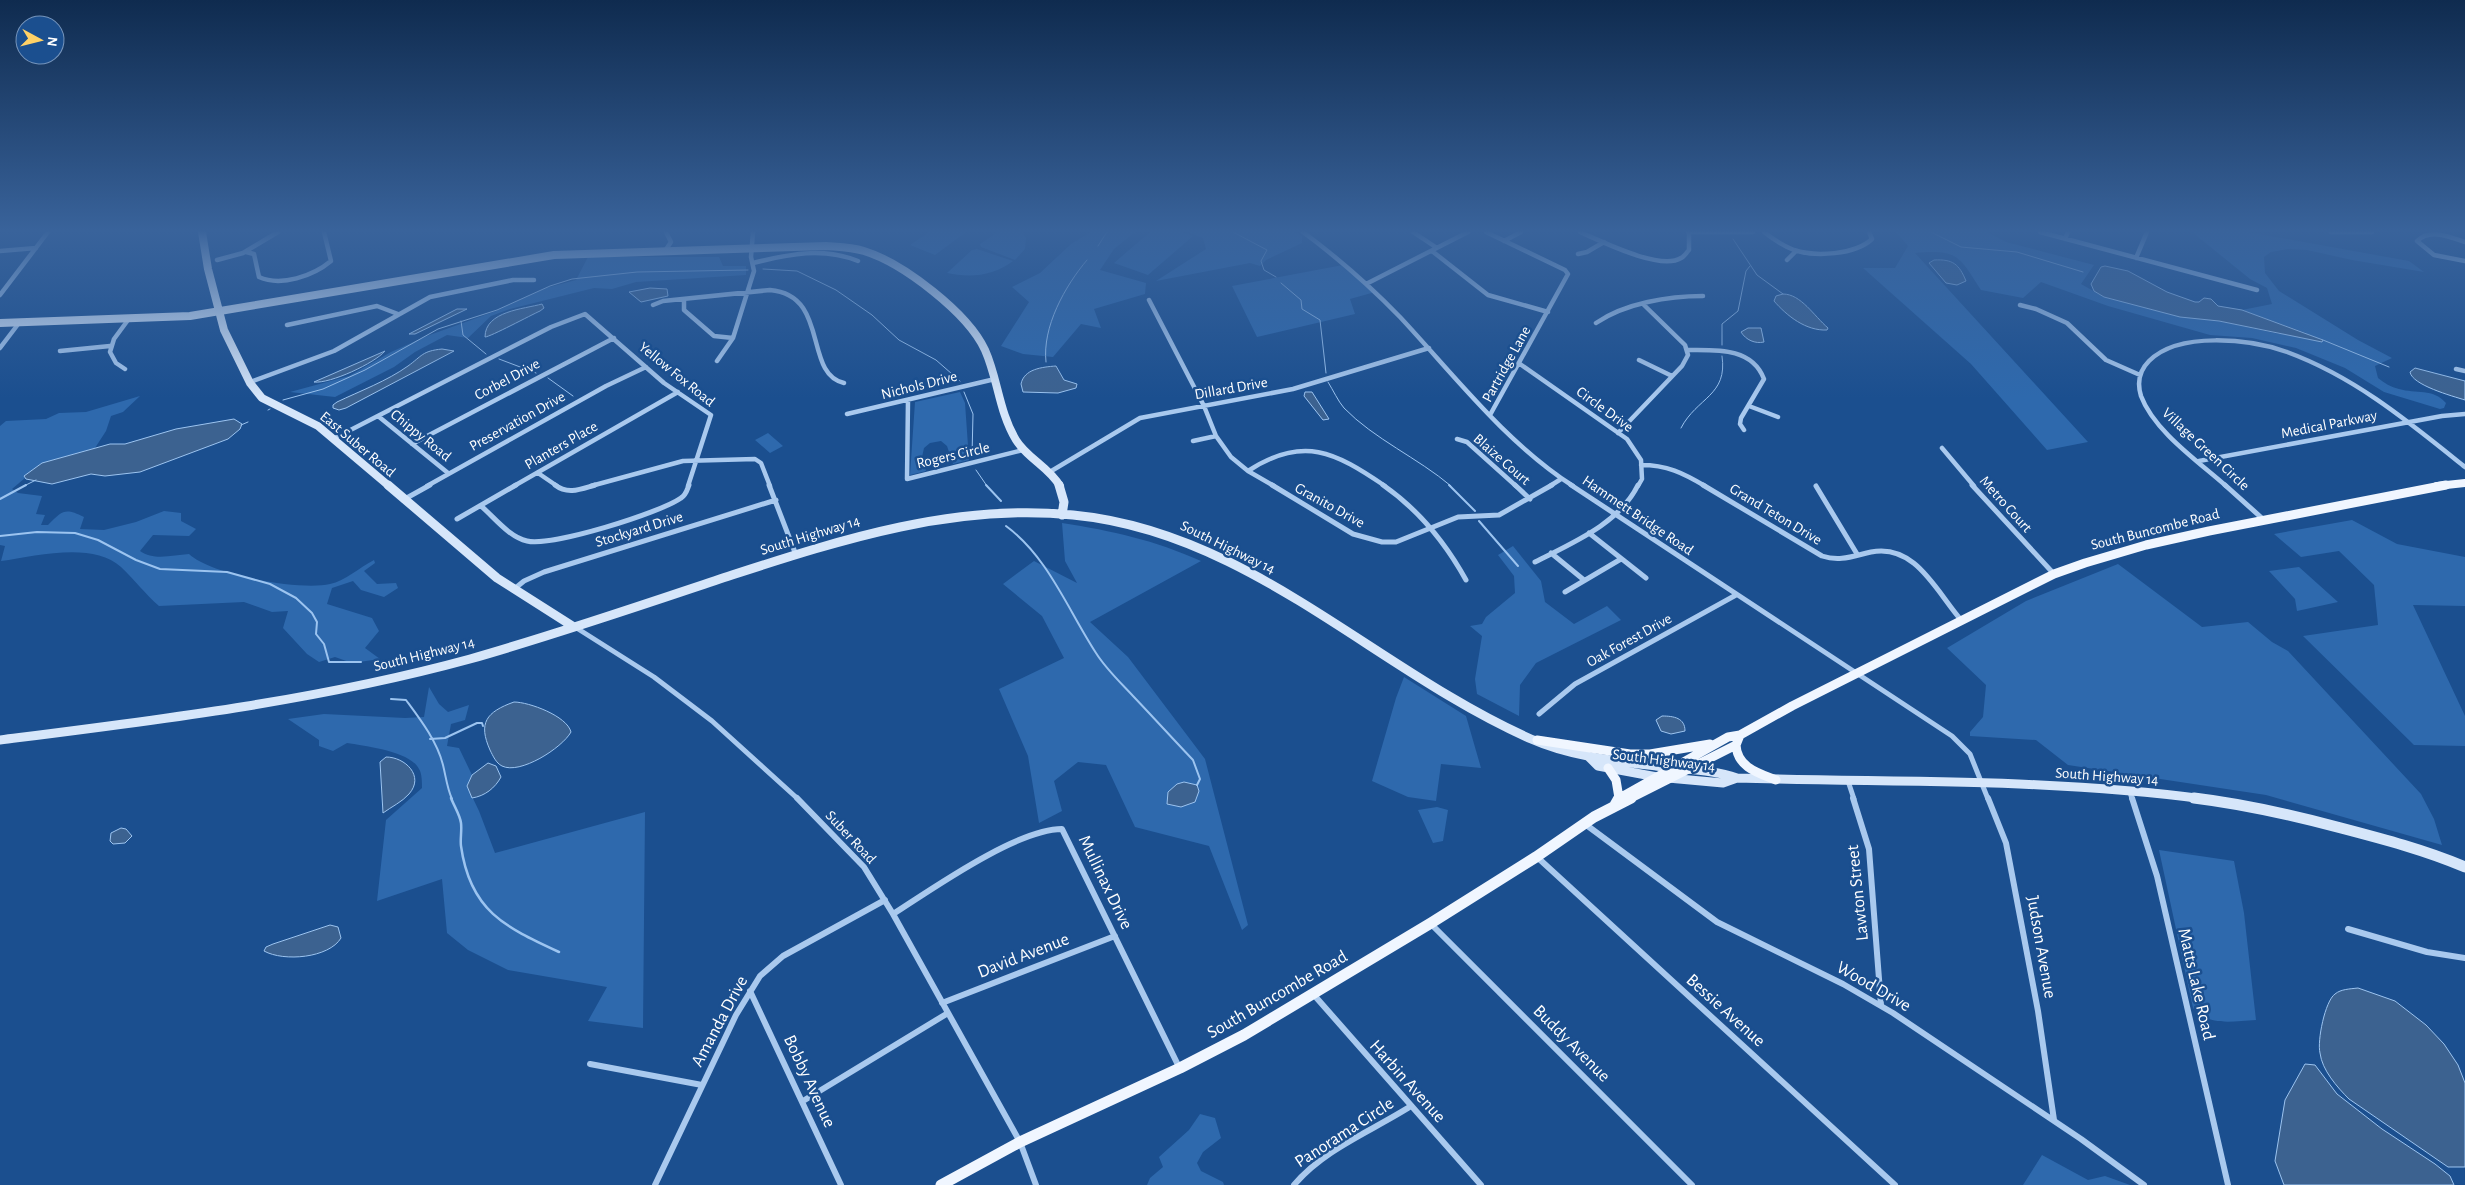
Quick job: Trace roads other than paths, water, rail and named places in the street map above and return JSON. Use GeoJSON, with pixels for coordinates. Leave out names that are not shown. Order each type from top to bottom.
{"type":"FeatureCollection","features":[{"type":"Feature","properties":{"kind":"main road","name":"South Buncombe Road"},"geometry":{"type":"LineString","coordinates":[[1671,773],[1685,770],[1857,673],[2054,574],[2130,548],[2420,489],[2465,483]]}},
{"type":"Feature","properties":{"kind":"main road","name":"South Buncombe Road"},"geometry":{"type":"LineString","coordinates":[[1617,801],[1624,804],[1728,736],[1738,740]]}},
{"type":"Feature","properties":{"kind":"main road"},"geometry":{"type":"LineString","coordinates":[[1537,740],[1630,754],[1715,744]]}},
{"type":"Feature","properties":{"kind":"main road"},"geometry":{"type":"LineString","coordinates":[[1738,740],[1736,754],[1744,764],[1776,780]]}},
{"type":"Feature","properties":{"kind":"main road"},"geometry":{"type":"LineString","coordinates":[[1608,768],[1616,780],[1617,801]]}},
{"type":"Feature","properties":{"kind":"main road","name":"South Buncombe Road"},"geometry":{"type":"LineString","coordinates":[[941,1185],[1020,1142],[1180,1068],[1314,995],[1536,857],[1617,801],[1657,777]]}},
{"type":"Feature","properties":{"kind":"main road","name":"South Highway 14"},"geometry":{"type":"LineString","coordinates":[[1984,784],[2130,792],[2202,799],[2282,814],[2368,835],[2465,866]]}},
{"type":"Feature","properties":{"kind":"street","name":"East Suber Road"},"geometry":{"type":"LineString","coordinates":[[214,287],[228,340],[250,382],[265,401],[310,421],[513,590],[574,627]]}},
{"type":"Feature","properties":{"kind":"street"},"geometry":{"type":"LineString","coordinates":[[0,324],[177,318],[361,287]]}},
{"type":"Feature","properties":{"kind":"street"},"geometry":{"type":"LineString","coordinates":[[250,382],[334,351],[398,314],[438,294],[475,287]]}},
{"type":"Feature","properties":{"kind":"street"},"geometry":{"type":"LineString","coordinates":[[717,361],[733,338],[749,287]]}},
{"type":"Feature","properties":{"kind":"street"},"geometry":{"type":"LineString","coordinates":[[924,287],[965,318],[981,341],[995,379],[1009,427],[1023,450],[1064,490],[1066,502],[1062,515]]}},
{"type":"Feature","properties":{"kind":"street","name":"Hammett Bridge Road"},"geometry":{"type":"LineString","coordinates":[[1373,287],[1524,450],[1561,479],[1615,516],[1952,736],[1970,754],[1984,784]]}},
{"type":"Feature","properties":{"kind":"street"},"geometry":{"type":"LineString","coordinates":[[1478,287],[1488,295],[1548,312]]}},
{"type":"Feature","properties":{"kind":"street","name":"Partridge Lane"},"geometry":{"type":"LineString","coordinates":[[1490,415],[1520,364],[1560,287]]}},
{"type":"Feature","properties":{"kind":"street"},"geometry":{"type":"LineString","coordinates":[[2247,287],[2257,290]]}},
{"type":"Feature","properties":{"kind":"street"},"geometry":{"type":"LineString","coordinates":[[654,305],[663,301],[770,290],[789,294],[809,316],[827,374],[835,381],[844,382]]}},
{"type":"Feature","properties":{"kind":"street"},"geometry":{"type":"LineString","coordinates":[[1596,323],[1603,316],[1644,305],[1688,294],[1703,296]]}},
{"type":"Feature","properties":{"kind":"street"},"geometry":{"type":"LineString","coordinates":[[684,300],[684,310],[714,336],[733,338]]}},
{"type":"Feature","properties":{"kind":"street","name":"Granito Drive"},"geometry":{"type":"LineString","coordinates":[[1149,300],[1204,406],[1216,436],[1231,457],[1248,471],[1353,534],[1382,542],[1396,542],[1458,517],[1499,515],[1530,499],[1556,480],[1561,479]]}},
{"type":"Feature","properties":{"kind":"street"},"geometry":{"type":"LineString","coordinates":[[1644,305],[1687,350],[1730,352],[1756,364],[1760,368],[1764,379],[1741,418],[1740,424],[1744,430]]}},
{"type":"Feature","properties":{"kind":"street"},"geometry":{"type":"LineString","coordinates":[[2020,305],[2036,309],[2066,323],[2106,360],[2140,375],[2147,362],[2158,353],[2178,344],[2216,340],[2259,345],[2281,350],[2332,370],[2366,390],[2465,467]]}},
{"type":"Feature","properties":{"kind":"street"},"geometry":{"type":"LineString","coordinates":[[287,325],[303,320],[378,306],[398,314]]}},
{"type":"Feature","properties":{"kind":"street","name":"Yellow Fox Road"},"geometry":{"type":"LineString","coordinates":[[333,439],[578,315],[588,315],[646,367],[711,415],[687,491],[675,503],[544,543],[522,540],[481,506]]}},
{"type":"Feature","properties":{"kind":"street"},"geometry":{"type":"LineString","coordinates":[[125,369],[114,363],[110,356],[110,346],[128,320]]}},
{"type":"Feature","properties":{"kind":"street"},"geometry":{"type":"LineString","coordinates":[[0,348],[19,323]]}},
{"type":"Feature","properties":{"kind":"street","name":"Corbel Drive"},"geometry":{"type":"LineString","coordinates":[[412,444],[614,338]]}},
{"type":"Feature","properties":{"kind":"street"},"geometry":{"type":"LineString","coordinates":[[60,351],[110,346]]}},
{"type":"Feature","properties":{"kind":"street","name":"Dillard Drive"},"geometry":{"type":"LineString","coordinates":[[1048,473],[1134,420],[1293,389],[1429,348]]}},
{"type":"Feature","properties":{"kind":"street"},"geometry":{"type":"LineString","coordinates":[[1618,433],[1687,360],[1687,350]]}},
{"type":"Feature","properties":{"kind":"street"},"geometry":{"type":"LineString","coordinates":[[1639,360],[1672,376]]}},
{"type":"Feature","properties":{"kind":"street","name":"Circle Drive"},"geometry":{"type":"LineString","coordinates":[[1520,364],[1618,433],[1633,446],[1641,465]]}},
{"type":"Feature","properties":{"kind":"street","name":"Preservation Drive"},"geometry":{"type":"LineString","coordinates":[[403,500],[606,386],[646,367]]}},
{"type":"Feature","properties":{"kind":"street"},"geometry":{"type":"LineString","coordinates":[[2456,369],[2465,371]]}},
{"type":"Feature","properties":{"kind":"street","name":"Village Green Circle"},"geometry":{"type":"LineString","coordinates":[[2140,375],[2138,384],[2141,396],[2150,414],[2161,428],[2264,520]]}},
{"type":"Feature","properties":{"kind":"street","name":"Nichols Drive"},"geometry":{"type":"LineString","coordinates":[[847,414],[995,379]]}},
{"type":"Feature","properties":{"kind":"street","name":"Planters Place"},"geometry":{"type":"LineString","coordinates":[[457,519],[678,392]]}},
{"type":"Feature","properties":{"kind":"street","name":"Rogers Circle"},"geometry":{"type":"LineString","coordinates":[[908,400],[907,479],[1023,450]]}},
{"type":"Feature","properties":{"kind":"street"},"geometry":{"type":"LineString","coordinates":[[1749,406],[1778,416]]}},
{"type":"Feature","properties":{"kind":"street","name":"Medical Parkway"},"geometry":{"type":"LineString","coordinates":[[2199,461],[2408,422],[2465,414]]}},
{"type":"Feature","properties":{"kind":"street","name":"Chippy Road"},"geometry":{"type":"LineString","coordinates":[[378,416],[448,474]]}},
{"type":"Feature","properties":{"kind":"street"},"geometry":{"type":"LineString","coordinates":[[1194,441],[1216,436]]}},
{"type":"Feature","properties":{"kind":"street","name":"Blaize Court"},"geometry":{"type":"LineString","coordinates":[[1457,439],[1467,442],[1530,499]]}},
{"type":"Feature","properties":{"kind":"street","name":"Metro Court"},"geometry":{"type":"LineString","coordinates":[[1942,448],[1953,464],[2054,574]]}},
{"type":"Feature","properties":{"kind":"street"},"geometry":{"type":"LineString","coordinates":[[1248,471],[1278,454],[1310,451],[1327,453],[1341,458],[1389,489],[1432,526],[1455,559],[1466,580]]}},
{"type":"Feature","properties":{"kind":"street"},"geometry":{"type":"LineString","coordinates":[[538,473],[562,490],[574,491],[683,461],[755,459],[761,463],[796,555]]}},
{"type":"Feature","properties":{"kind":"street"},"geometry":{"type":"LineString","coordinates":[[1535,562],[1589,533],[1615,516],[1639,489],[1642,480],[1641,465]]}},
{"type":"Feature","properties":{"kind":"street","name":"Grand Teton Drive"},"geometry":{"type":"LineString","coordinates":[[1641,465],[1659,465],[1680,471],[1817,554],[1839,560],[1857,554],[1884,550],[1896,552],[1909,559],[1923,571],[1943,601],[1962,621]]}},
{"type":"Feature","properties":{"kind":"street"},"geometry":{"type":"LineString","coordinates":[[1816,486],[1857,554]]}},
{"type":"Feature","properties":{"kind":"street","name":"Stockyard Drive"},"geometry":{"type":"LineString","coordinates":[[513,590],[524,581],[544,572],[776,500]]}},
{"type":"Feature","properties":{"kind":"street","name":"South Highway 14"},"geometry":{"type":"LineString","coordinates":[[0,740],[215,712],[308,697],[442,666],[574,627],[863,534],[920,521],[1000,513],[1062,515],[1122,522],[1156,530],[1232,562],[1266,580],[1475,711],[1505,727],[1589,757],[1601,757],[1723,783],[1737,778]]}},
{"type":"Feature","properties":{"kind":"street"},"geometry":{"type":"LineString","coordinates":[[1589,533],[1646,578]]}},
{"type":"Feature","properties":{"kind":"street"},"geometry":{"type":"LineString","coordinates":[[1551,554],[1584,580]]}},
{"type":"Feature","properties":{"kind":"street"},"geometry":{"type":"LineString","coordinates":[[1565,592],[1621,558]]}},
{"type":"Feature","properties":{"kind":"street","name":"Oak Forest Drive"},"geometry":{"type":"LineString","coordinates":[[1540,714],[1575,684],[1736,595]]}},
{"type":"Feature","properties":{"kind":"street","name":"Suber Road"},"geometry":{"type":"LineString","coordinates":[[574,627],[654,677],[712,721],[809,810],[864,867],[893,914],[1020,1142],[1036,1185]]}},
{"type":"Feature","properties":{"kind":"street","name":"South Highway 14"},"geometry":{"type":"LineString","coordinates":[[1589,757],[1598,766],[1608,768],[1657,777],[1671,773]]}},
{"type":"Feature","properties":{"kind":"street","name":"South Highway 14"},"geometry":{"type":"LineString","coordinates":[[1685,770],[1720,772],[1737,778],[1776,780],[1984,784]]}},
{"type":"Feature","properties":{"kind":"street","name":"Lawton Street"},"geometry":{"type":"LineString","coordinates":[[1848,781],[1869,849],[1880,970],[1881,1005]]}},
{"type":"Feature","properties":{"kind":"street","name":"Judson Avenue"},"geometry":{"type":"LineString","coordinates":[[1984,784],[2010,857],[2038,1011],[2054,1120]]}},
{"type":"Feature","properties":{"kind":"street","name":"Matts Lake Road"},"geometry":{"type":"LineString","coordinates":[[2130,792],[2156,876],[2228,1185]]}},
{"type":"Feature","properties":{"kind":"street","name":"Wood Drive"},"geometry":{"type":"LineString","coordinates":[[1585,823],[1716,922],[1843,984],[1881,1005],[2054,1120],[2144,1185]]}},
{"type":"Feature","properties":{"kind":"street","name":"Mullinax Drive"},"geometry":{"type":"LineString","coordinates":[[893,914],[995,852],[1056,827],[1064,832],[1180,1068]]}},
{"type":"Feature","properties":{"kind":"street","name":"Bessie Avenue"},"geometry":{"type":"LineString","coordinates":[[1536,857],[1895,1185]]}},
{"type":"Feature","properties":{"kind":"street","name":"Amanda Drive"},"geometry":{"type":"LineString","coordinates":[[655,1185],[702,1085],[750,991],[760,976],[783,956],[885,900]]}},
{"type":"Feature","properties":{"kind":"street","name":"Buddy Avenue"},"geometry":{"type":"LineString","coordinates":[[1431,923],[1692,1185]]}},
{"type":"Feature","properties":{"kind":"street"},"geometry":{"type":"LineString","coordinates":[[2348,929],[2427,952],[2465,958]]}},
{"type":"Feature","properties":{"kind":"street","name":"David Avenue"},"geometry":{"type":"LineString","coordinates":[[942,1002],[1115,936]]}},
{"type":"Feature","properties":{"kind":"street","name":"Bobby Avenue"},"geometry":{"type":"LineString","coordinates":[[750,991],[841,1185]]}},
{"type":"Feature","properties":{"kind":"street","name":"Harbin Avenue"},"geometry":{"type":"LineString","coordinates":[[1314,995],[1481,1185]]}},
{"type":"Feature","properties":{"kind":"street"},"geometry":{"type":"LineString","coordinates":[[803,1101],[948,1013]]}},
{"type":"Feature","properties":{"kind":"street"},"geometry":{"type":"LineString","coordinates":[[590,1064],[702,1085]]}},
{"type":"Feature","properties":{"kind":"street","name":"Panorama Circle"},"geometry":{"type":"LineString","coordinates":[[1294,1185],[1299,1177],[1326,1157],[1398,1116],[1411,1106]]}},
{"type":"Feature","properties":{"kind":"waterway"},"geometry":{"type":"LineString","coordinates":[[461,322],[497,310],[547,287]]}},
{"type":"Feature","properties":{"kind":"waterway"},"geometry":{"type":"LineString","coordinates":[[830,287],[872,315],[899,340],[936,360],[960,381]]}},
{"type":"Feature","properties":{"kind":"waterway"},"geometry":{"type":"LineString","coordinates":[[1046,362],[1046,349],[1051,321],[1067,287]]}},
{"type":"Feature","properties":{"kind":"waterway"},"geometry":{"type":"LineString","coordinates":[[1286,287],[1301,300],[1302,309],[1320,320],[1326,373]]}},
{"type":"Feature","properties":{"kind":"waterway"},"geometry":{"type":"LineString","coordinates":[[1722,345],[1722,324],[1738,311],[1743,287]]}},
{"type":"Feature","properties":{"kind":"waterway"},"geometry":{"type":"LineString","coordinates":[[1774,287],[1783,294]]}},
{"type":"Feature","properties":{"kind":"waterway"},"geometry":{"type":"LineString","coordinates":[[283,400],[323,389],[365,370],[438,329],[461,322]]}},
{"type":"Feature","properties":{"kind":"waterway"},"geometry":{"type":"LineString","coordinates":[[461,322],[463,335],[486,354]]}},
{"type":"Feature","properties":{"kind":"waterway"},"geometry":{"type":"LineString","coordinates":[[2323,340],[2389,367]]}},
{"type":"Feature","properties":{"kind":"waterway"},"geometry":{"type":"LineString","coordinates":[[1681,428],[1695,409],[1716,388],[1723,369],[1722,356]]}},
{"type":"Feature","properties":{"kind":"waterway"},"geometry":{"type":"LineString","coordinates":[[499,359],[536,373]]}},
{"type":"Feature","properties":{"kind":"waterway"},"geometry":{"type":"LineString","coordinates":[[548,378],[573,396]]}},
{"type":"Feature","properties":{"kind":"waterway"},"geometry":{"type":"LineString","coordinates":[[1328,382],[1344,408],[1356,419],[1451,486]]}},
{"type":"Feature","properties":{"kind":"waterway"},"geometry":{"type":"LineString","coordinates":[[964,392],[973,414],[972,456]]}},
{"type":"Feature","properties":{"kind":"waterway"},"geometry":{"type":"LineString","coordinates":[[241,425],[248,422]]}},
{"type":"Feature","properties":{"kind":"waterway"},"geometry":{"type":"LineString","coordinates":[[976,470],[987,486]]}},
{"type":"Feature","properties":{"kind":"waterway"},"geometry":{"type":"LineString","coordinates":[[26,485],[36,480]]}},
{"type":"Feature","properties":{"kind":"waterway"},"geometry":{"type":"LineString","coordinates":[[0,499],[26,485]]}},
{"type":"Feature","properties":{"kind":"waterway"},"geometry":{"type":"LineString","coordinates":[[986,485],[1001,501]]}},
{"type":"Feature","properties":{"kind":"waterway"},"geometry":{"type":"LineString","coordinates":[[1449,485],[1475,511]]}},
{"type":"Feature","properties":{"kind":"waterway"},"geometry":{"type":"LineString","coordinates":[[1479,521],[1518,566]]}},
{"type":"Feature","properties":{"kind":"waterway"},"geometry":{"type":"LineString","coordinates":[[1006,526],[1021,539],[1046,568],[1104,664],[1193,760],[1200,779],[1197,785]]}},
{"type":"Feature","properties":{"kind":"waterway"},"geometry":{"type":"LineString","coordinates":[[0,536],[37,532],[75,533],[98,540],[136,560],[160,569],[227,572],[270,584],[296,598],[312,613],[317,622],[316,634],[324,644],[329,662],[361,662]]}},
{"type":"Feature","properties":{"kind":"waterway"},"geometry":{"type":"LineString","coordinates":[[391,699],[406,700],[432,739]]}},
{"type":"Feature","properties":{"kind":"waterway"},"geometry":{"type":"LineString","coordinates":[[432,739],[445,738],[477,723],[482,723],[483,726]]}},
{"type":"Feature","properties":{"kind":"waterway"},"geometry":{"type":"LineString","coordinates":[[432,739],[443,765],[452,799]]}},
{"type":"Feature","properties":{"kind":"waterway"},"geometry":{"type":"LineString","coordinates":[[451,798],[460,820],[461,846],[466,868],[482,902],[507,925],[559,952]]}}]}
